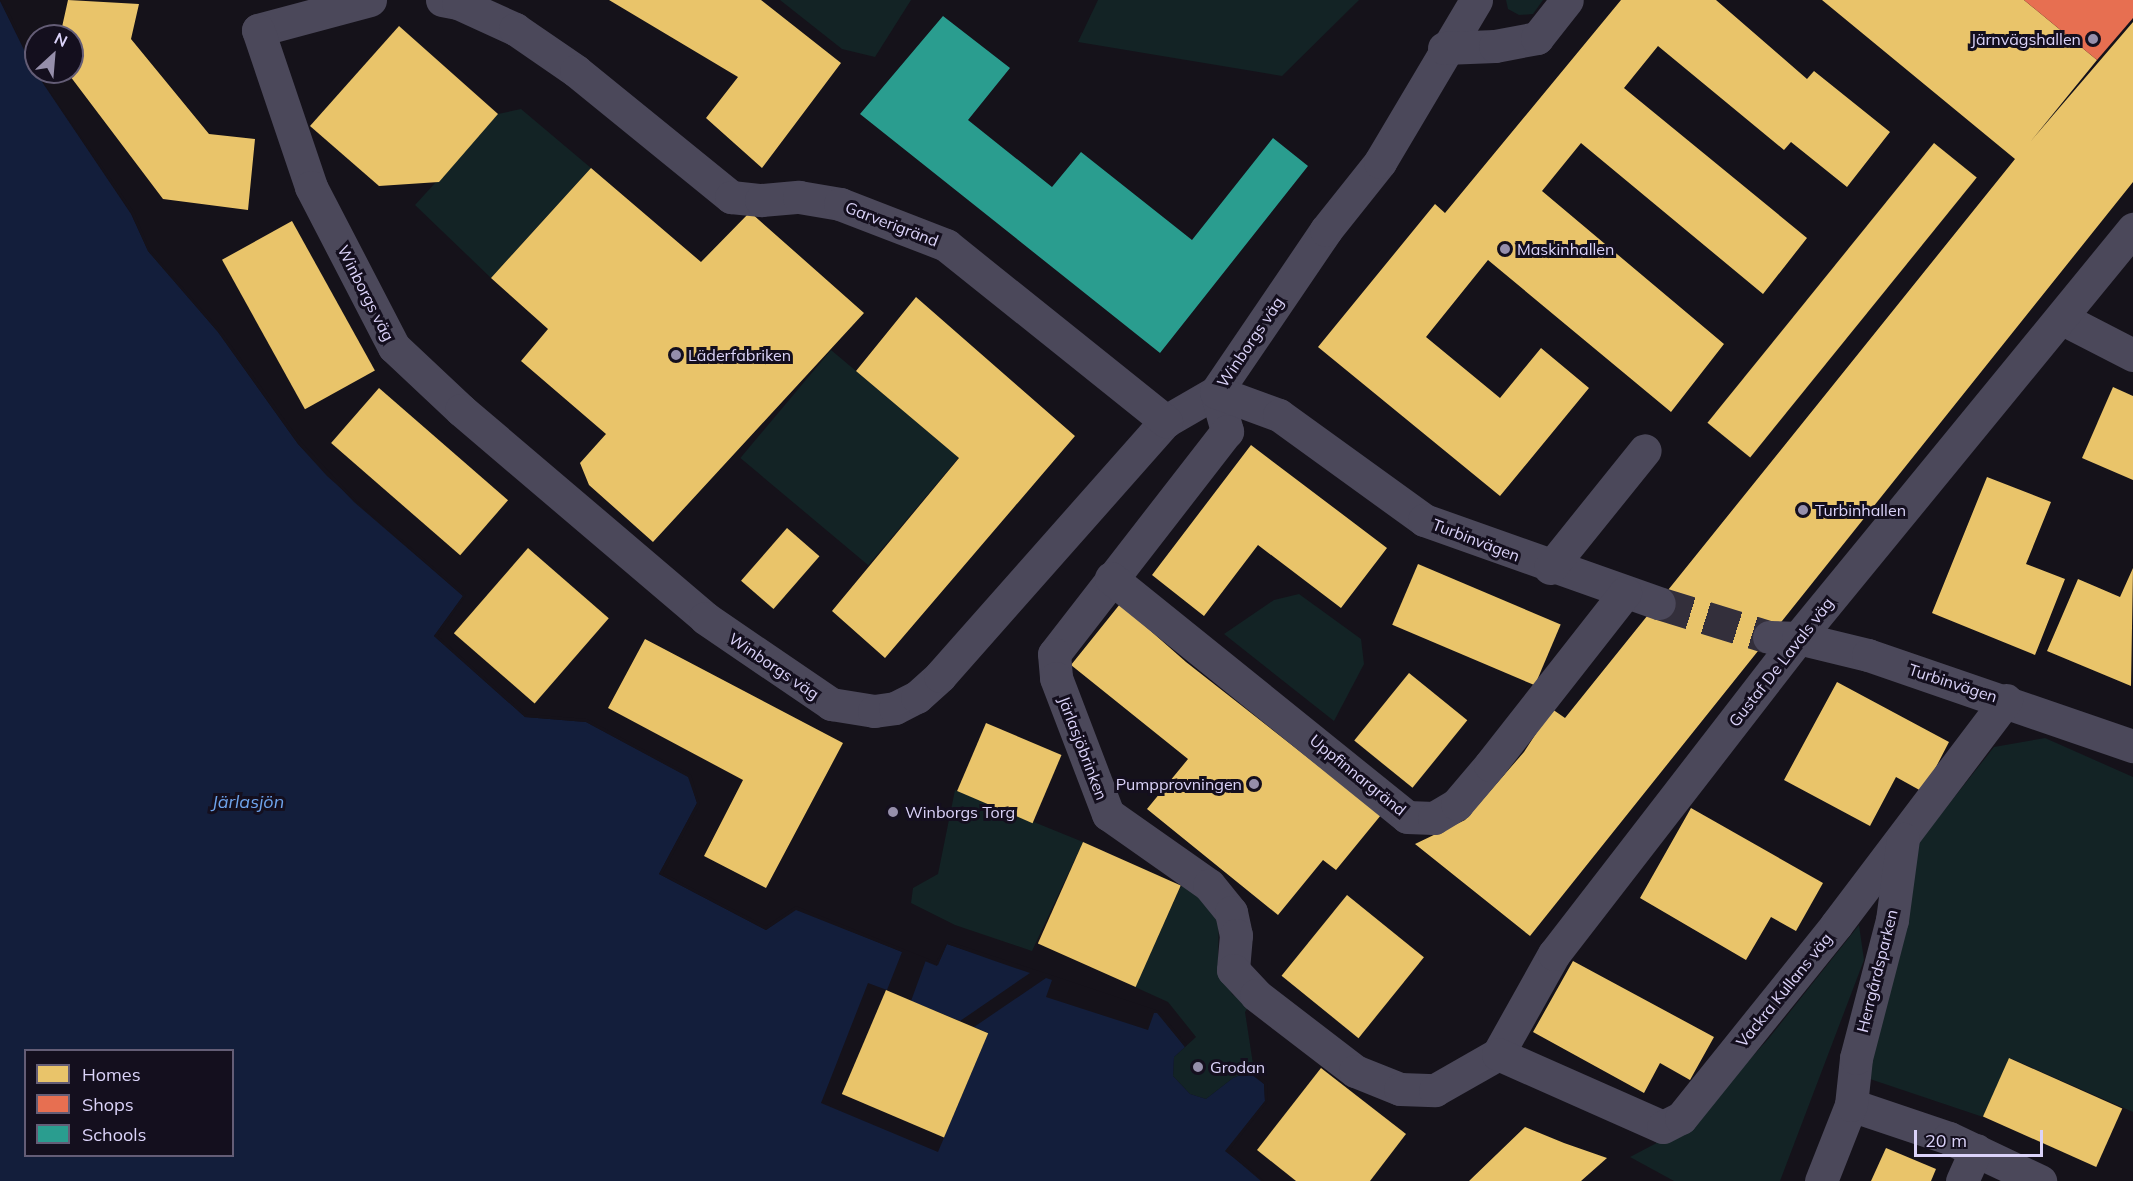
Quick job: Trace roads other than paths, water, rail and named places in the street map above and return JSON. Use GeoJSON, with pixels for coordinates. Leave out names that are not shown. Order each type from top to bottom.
{"type":"FeatureCollection","features":[{"type":"Feature","properties":{"kind":"street","name":"Winborgs väg"},"geometry":{"type":"LineString","coordinates":[[370,0],[258,30],[311,187],[394,347],[461,410],[705,618],[831,704],[874,711],[896,708],[917,697],[1166,421],[1216,392],[1326,230],[1380,162],[1444,48],[1476,0]]}},
{"type":"Feature","properties":{"kind":"street","name":"Garverigränd"},"geometry":{"type":"LineString","coordinates":[[442,0],[458,3],[515,29],[576,71],[731,196],[760,200],[799,197],[840,204],[946,245],[1166,421]]}},
{"type":"Feature","properties":{"kind":"street"},"geometry":{"type":"LineString","coordinates":[[1444,48],[1495,46],[1537,38],[1567,0]]}},
{"type":"Feature","properties":{"kind":"street","name":"Gustaf De Lavals väg"},"geometry":{"type":"LineString","coordinates":[[1498,1054],[1554,954],[1784,638],[2061,318],[2133,230]]}},
{"type":"Feature","properties":{"kind":"street"},"geometry":{"type":"LineString","coordinates":[[2061,318],[2133,355]]}},
{"type":"Feature","properties":{"kind":"street","name":"Turbinvägen"},"geometry":{"type":"LineString","coordinates":[[1216,392],[1279,415],[1424,520],[1550,568],[1659,603]]}},
{"type":"Feature","properties":{"kind":"street","name":"Järlasjöbrinken"},"geometry":{"type":"LineString","coordinates":[[1216,392],[1227,431],[1054,654],[1056,678],[1108,814],[1209,885],[1231,912],[1236,935],[1233,970],[1256,995],[1356,1071],[1400,1089],[1435,1090],[1498,1054]]}},
{"type":"Feature","properties":{"kind":"street"},"geometry":{"type":"LineString","coordinates":[[1550,568],[1645,450]]}},
{"type":"Feature","properties":{"kind":"street","name":"Uppfinnargränd"},"geometry":{"type":"LineString","coordinates":[[1112,578],[1407,817],[1434,818],[1456,804],[1490,765],[1625,593]]}},
{"type":"Feature","properties":{"kind":"street","name":"Turbinvägen"},"geometry":{"type":"LineString","coordinates":[[1784,638],[1868,655],[2006,700],[2133,746]]}},
{"type":"Feature","properties":{"kind":"street","name":"Vackra Kullans väg"},"geometry":{"type":"LineString","coordinates":[[1498,1054],[1663,1128],[1681,1118],[1903,837],[2006,700]]}},
{"type":"Feature","properties":{"kind":"street","name":"Herrgårdsparken"},"geometry":{"type":"LineString","coordinates":[[1821,1181],[1851,1105],[1856,1058],[1892,920],[1903,837]]}},
{"type":"Feature","properties":{"kind":"street"},"geometry":{"type":"LineString","coordinates":[[1851,1105],[1976,1150],[2040,1181]]}},
{"type":"Feature","properties":{"kind":"street"},"geometry":{"type":"LineString","coordinates":[[1962,1181],[1976,1150]]}},
{"type":"Feature","properties":{"kind":"water","name":"Järlasjön"},"geometry":{"type":"Polygon","coordinates":[[[0,1],[24,50],[24,84],[43,84],[131,214],[148,251],[218,332],[298,444],[354,502],[463,596],[434,636],[525,717],[586,722],[689,777],[697,803],[659,874],[766,930],[796,909],[937,966],[947,944],[1158,1013],[1185,1047],[1174,1057],[1173,1076],[1190,1094],[1206,1099],[1233,1078],[1248,1072],[1264,1084],[1265,1101],[1226,1151],[1261,1181],[0,1181],[0,1]]]}},
{"type":"Feature","properties":{"kind":"tunnel"},"geometry":{"type":"LineString","coordinates":[[1659,603],[1769,637]]}},
{"type":"Feature","properties":{"kind":"place","name":"Järnvägshallen"},"geometry":{"type":"Point","coordinates":[2093,39]}},
{"type":"Feature","properties":{"kind":"place","name":"Maskinhallen"},"geometry":{"type":"Point","coordinates":[1505,249]}},
{"type":"Feature","properties":{"kind":"place","name":"Läderfabriken"},"geometry":{"type":"Point","coordinates":[676,355]}},
{"type":"Feature","properties":{"kind":"place","name":"Turbinhallen"},"geometry":{"type":"Point","coordinates":[1803,510]}},
{"type":"Feature","properties":{"kind":"place","name":"Pumpprovningen"},"geometry":{"type":"Point","coordinates":[1254,784]}},
{"type":"Feature","properties":{"kind":"place","name":"Winborgs Torg"},"geometry":{"type":"Point","coordinates":[893,812]}},
{"type":"Feature","properties":{"kind":"place","name":"Grodan"},"geometry":{"type":"Point","coordinates":[1198,1067]}}]}
